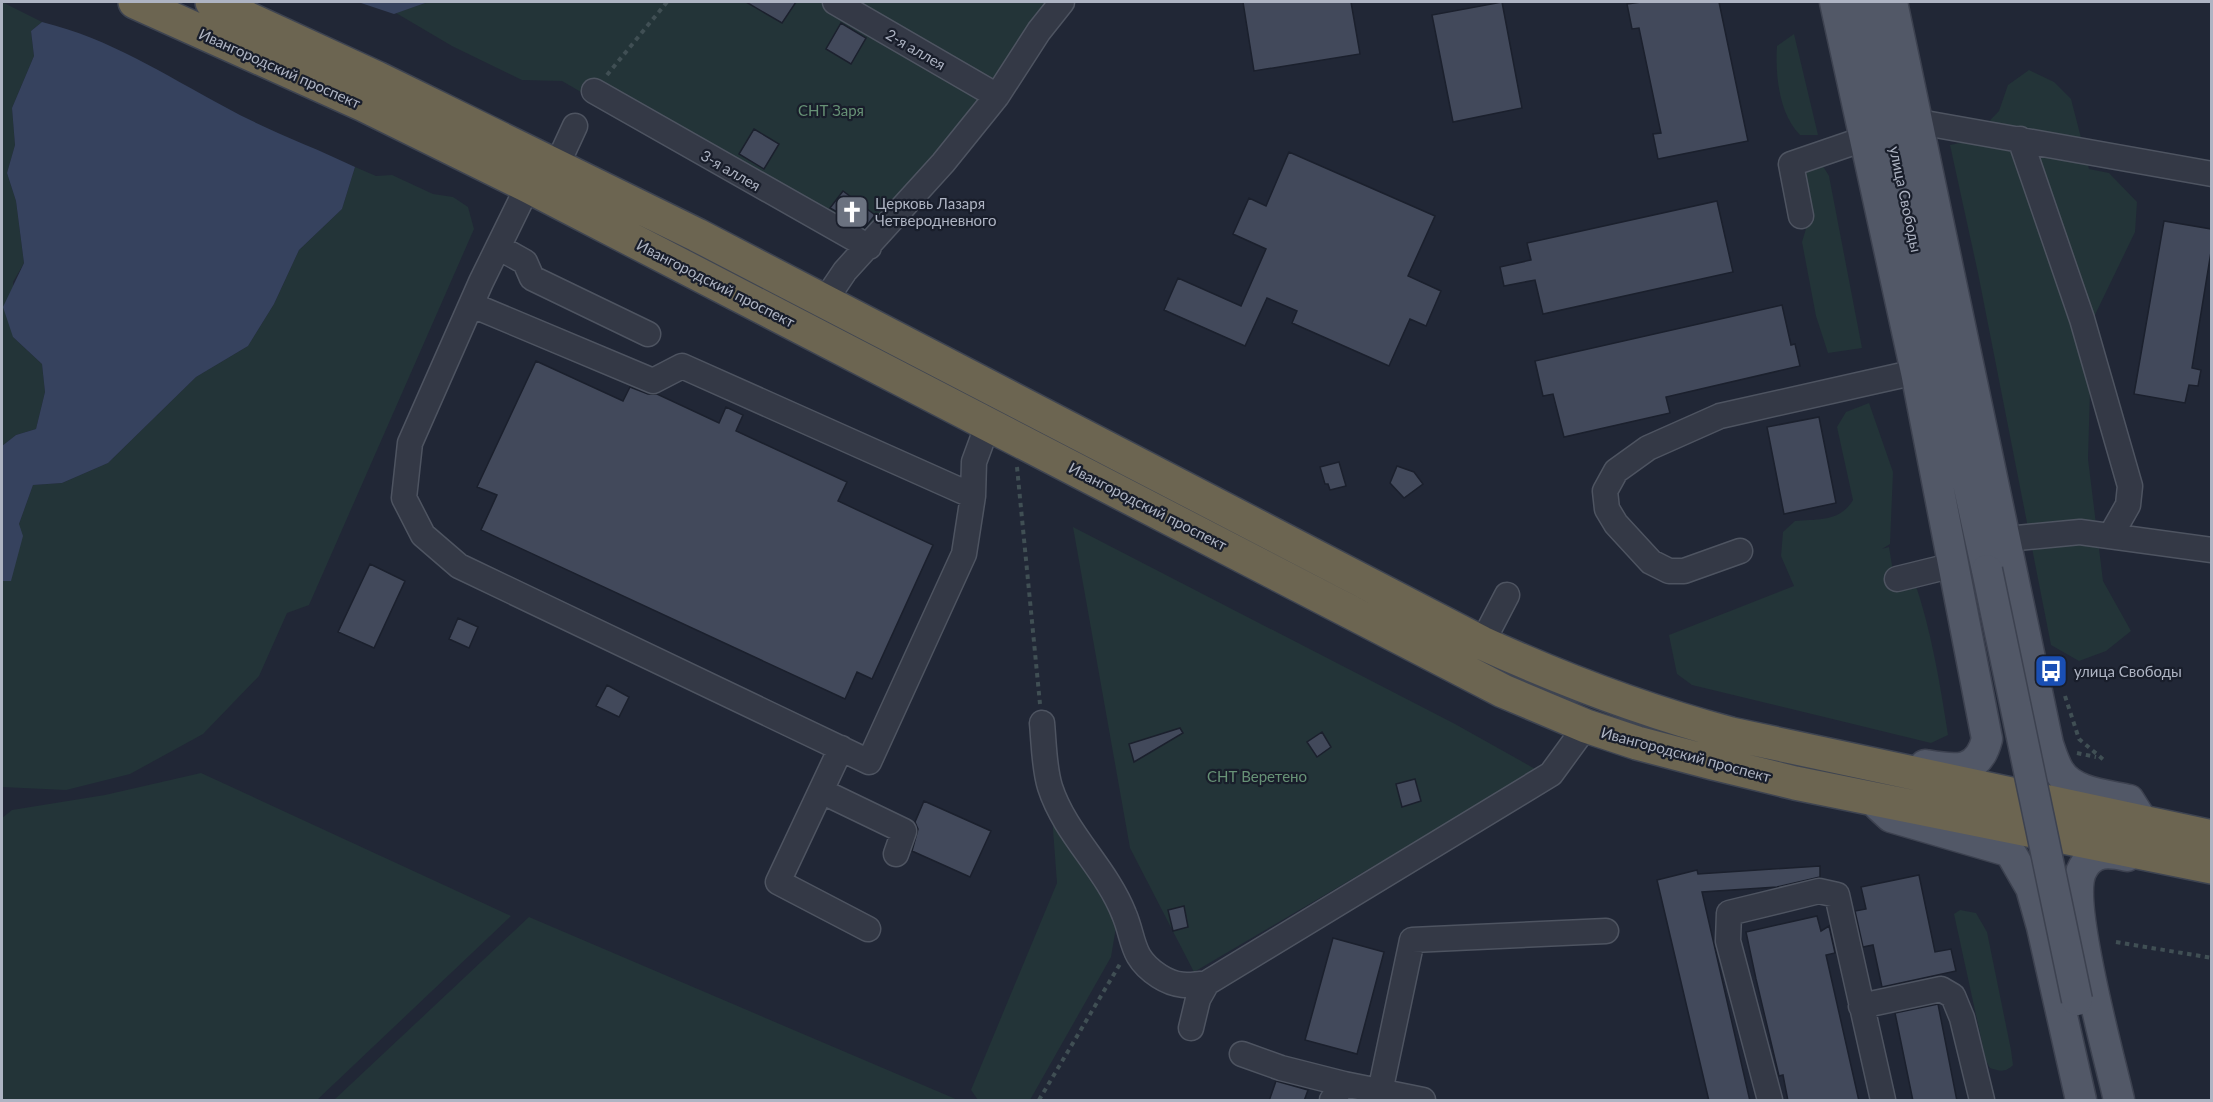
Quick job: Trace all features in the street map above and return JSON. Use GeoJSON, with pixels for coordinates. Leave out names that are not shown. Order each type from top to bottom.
{"type":"FeatureCollection","features":[{"type":"Feature","properties":{"kind":"highway","name":"Ивангородский проспект"},"geometry":{"type":"LineString","coordinates":[[135,2],[364,105],[528,186],[1503,691],[1586,726],[1637,743],[1713,763],[1870,798],[2201,865]]}},
{"type":"Feature","properties":{"kind":"highway","name":"Ивангородский проспект"},"geometry":{"type":"LineString","coordinates":[[212,2],[557,165],[1533,667],[1669,718],[1866,764],[2211,837]]}},
{"type":"Feature","properties":{"kind":"main road","name":"улица Свободы"},"geometry":{"type":"LineString","coordinates":[[1835,2],[1916,372],[1987,739],[1985,749],[1974,762],[1956,770],[1881,758],[1866,764]]}},
{"type":"Feature","properties":{"kind":"main road","name":"улица Свободы"},"geometry":{"type":"LineString","coordinates":[[1863,2],[1987,570],[2098,1101]]}},
{"type":"Feature","properties":{"kind":"main road","name":"улица Свободы"},"geometry":{"type":"LineString","coordinates":[[1892,2],[2007,539],[2048,744],[2059,771],[2076,786],[2129,800],[2143,822]]}},
{"type":"Feature","properties":{"kind":"main road"},"geometry":{"type":"LineString","coordinates":[[1870,798],[1891,817],[2008,851],[2012,855],[2031,888],[2042,927],[2081,1101]]}},
{"type":"Feature","properties":{"kind":"main road"},"geometry":{"type":"LineString","coordinates":[[2119,1101],[2083,939],[2079,909],[2082,869],[2092,857],[2106,852],[2179,866],[2201,865]]}},
{"type":"Feature","properties":{"kind":"street","name":"2-я аллея"},"geometry":{"type":"LineString","coordinates":[[835,2],[996,96]]}},
{"type":"Feature","properties":{"kind":"street"},"geometry":{"type":"LineString","coordinates":[[824,302],[845,271],[996,96],[1039,31],[1062,2]]}},
{"type":"Feature","properties":{"kind":"street","name":"3-я аллея"},"geometry":{"type":"LineString","coordinates":[[594,91],[868,247]]}},
{"type":"Feature","properties":{"kind":"street"},"geometry":{"type":"LineString","coordinates":[[1919,122],[2211,174]]}},
{"type":"Feature","properties":{"kind":"street"},"geometry":{"type":"LineString","coordinates":[[557,165],[575,126]]}},
{"type":"Feature","properties":{"kind":"street"},"geometry":{"type":"LineString","coordinates":[[1801,216],[1791,164],[1864,139]]}},
{"type":"Feature","properties":{"kind":"street"},"geometry":{"type":"LineString","coordinates":[[2020,139],[2082,320],[2130,486],[2128,506],[2111,535]]}},
{"type":"Feature","properties":{"kind":"street"},"geometry":{"type":"LineString","coordinates":[[528,186],[503,243],[498,247],[410,443],[404,498],[423,535],[459,566],[869,762],[964,554],[973,496],[974,462],[988,424]]}},
{"type":"Feature","properties":{"kind":"street"},"geometry":{"type":"LineString","coordinates":[[498,247],[525,262],[531,278],[648,334]]}},
{"type":"Feature","properties":{"kind":"street"},"geometry":{"type":"LineString","coordinates":[[472,305],[653,381],[682,366],[973,496]]}},
{"type":"Feature","properties":{"kind":"street"},"geometry":{"type":"LineString","coordinates":[[1740,551],[1684,571],[1669,571],[1652,561],[1616,524],[1607,509],[1605,491],[1616,471],[1648,448],[1720,416],[1916,372]]}},
{"type":"Feature","properties":{"kind":"street"},"geometry":{"type":"LineString","coordinates":[[2007,539],[2080,532],[2211,550]]}},
{"type":"Feature","properties":{"kind":"street"},"geometry":{"type":"LineString","coordinates":[[1897,579],[1954,565]]}},
{"type":"Feature","properties":{"kind":"street"},"geometry":{"type":"LineString","coordinates":[[1482,642],[1507,595]]}},
{"type":"Feature","properties":{"kind":"street"},"geometry":{"type":"LineString","coordinates":[[1042,723],[1049,785],[1059,810],[1114,893],[1125,916],[1133,948],[1158,975],[1181,987],[1207,983],[1551,774],[1586,726]]}},
{"type":"Feature","properties":{"kind":"street"},"geometry":{"type":"LineString","coordinates":[[841,748],[778,882],[868,929]]}},
{"type":"Feature","properties":{"kind":"street"},"geometry":{"type":"LineString","coordinates":[[821,791],[903,831],[896,854]]}},
{"type":"Feature","properties":{"kind":"street"},"geometry":{"type":"LineString","coordinates":[[1770,1101],[1728,941],[1729,913],[1819,891],[1838,895],[1883,1101]]}},
{"type":"Feature","properties":{"kind":"street"},"geometry":{"type":"LineString","coordinates":[[1380,1092],[1412,940],[1606,931]]}},
{"type":"Feature","properties":{"kind":"street"},"geometry":{"type":"LineString","coordinates":[[1191,1028],[1198,999],[1207,983]]}},
{"type":"Feature","properties":{"kind":"street"},"geometry":{"type":"LineString","coordinates":[[1861,1006],[1941,989],[1953,996],[1962,1018],[1982,1101]]}},
{"type":"Feature","properties":{"kind":"street"},"geometry":{"type":"LineString","coordinates":[[1242,1054],[1338,1092],[1380,1092],[1423,1101]]}},
{"type":"Feature","properties":{"kind":"path"},"geometry":{"type":"LineString","coordinates":[[594,91],[667,2]]}},
{"type":"Feature","properties":{"kind":"path"},"geometry":{"type":"LineString","coordinates":[[1016,463],[1042,723]]}},
{"type":"Feature","properties":{"kind":"path"},"geometry":{"type":"LineString","coordinates":[[2073,752],[2097,757]]}},
{"type":"Feature","properties":{"kind":"path"},"geometry":{"type":"LineString","coordinates":[[2116,942],[2211,958]]}},
{"type":"Feature","properties":{"kind":"path"},"geometry":{"type":"LineString","coordinates":[[1039,1101],[1118,966],[1133,948]]}},
{"type":"Feature","properties":{"kind":"green space"},"geometry":{"type":"Polygon","coordinates":[[[2,2],[42,22],[31,31],[34,56],[12,108],[15,145],[7,173],[16,201],[24,263],[13,282],[13,337],[42,364],[45,392],[36,429],[16,435],[2,446],[2,2]]]}},
{"type":"Feature","properties":{"kind":"green space","name":"СНТ Заря"},"geometry":{"type":"Polygon","coordinates":[[[428,2],[1056,2],[973,111],[858,252],[562,81],[522,80],[452,46],[396,13],[428,2]]]}},
{"type":"Feature","properties":{"kind":"green space"},"geometry":{"type":"Polygon","coordinates":[[[1794,34],[1818,135],[1800,135],[1787,116],[1780,93],[1777,46],[1794,34]]]}},
{"type":"Feature","properties":{"kind":"green space"},"geometry":{"type":"Polygon","coordinates":[[[2029,70],[2054,82],[2071,99],[2089,169],[2109,173],[2137,202],[2135,232],[2092,321],[2088,459],[2103,581],[2131,631],[2106,651],[2079,661],[2051,645],[1978,273],[1950,145],[1970,141],[1999,111],[2008,85],[2029,70]]]}},
{"type":"Feature","properties":{"kind":"green space"},"geometry":{"type":"Polygon","coordinates":[[[1821,163],[1829,176],[1862,348],[1828,353],[1816,316],[1802,242],[1811,212],[1806,170],[1821,163]]]}},
{"type":"Feature","properties":{"kind":"green space"},"geometry":{"type":"Polygon","coordinates":[[[355,167],[376,176],[392,175],[433,194],[453,197],[468,207],[474,229],[309,605],[287,613],[259,676],[203,734],[130,774],[66,790],[2,787],[2,581],[11,580],[19,524],[33,485],[62,483],[108,463],[196,377],[248,346],[274,304],[299,250],[342,209],[355,167]]]}},
{"type":"Feature","properties":{"kind":"green space"},"geometry":{"type":"Polygon","coordinates":[[[1869,403],[1893,472],[1890,544],[1882,549],[1889,547],[1896,590],[1914,580],[1938,676],[1948,735],[1931,743],[1692,685],[1677,674],[1669,635],[1794,586],[1781,556],[1783,532],[1795,521],[1835,516],[1848,507],[1853,500],[1837,427],[1846,412],[1869,403]]]}},
{"type":"Feature","properties":{"kind":"green space","name":"СНТ Веретено"},"geometry":{"type":"Polygon","coordinates":[[[1073,527],[1455,724],[1537,770],[1194,972],[1130,848],[1073,527]]]}},
{"type":"Feature","properties":{"kind":"green space"},"geometry":{"type":"Polygon","coordinates":[[[201,773],[511,916],[317,1100],[2,1100],[2,818],[12,810],[105,795],[201,773]]]}},
{"type":"Feature","properties":{"kind":"green space"},"geometry":{"type":"Polygon","coordinates":[[[1051,803],[1101,882],[1116,927],[1111,957],[1030,1100],[978,1100],[971,1090],[1057,883],[1051,803]]]}},
{"type":"Feature","properties":{"kind":"green space"},"geometry":{"type":"Polygon","coordinates":[[[1960,910],[1976,913],[1987,932],[2013,1065],[2005,1070],[1990,1068],[1986,1061],[1954,914],[1960,910]]]}},
{"type":"Feature","properties":{"kind":"green space"},"geometry":{"type":"Polygon","coordinates":[[[529,917],[958,1100],[334,1100],[529,917]]]}},
{"type":"Feature","properties":{"kind":"water"},"geometry":{"type":"Polygon","coordinates":[[[358,2],[428,2],[394,14],[358,2]]]}},
{"type":"Feature","properties":{"kind":"water"},"geometry":{"type":"Polygon","coordinates":[[[42,22],[67,29],[114,48],[273,131],[355,167],[342,209],[299,250],[274,304],[248,346],[196,377],[108,463],[62,483],[33,485],[19,524],[23,536],[11,581],[2,581],[2,446],[16,435],[36,429],[45,392],[42,364],[13,337],[3,307],[24,263],[16,201],[7,173],[15,145],[12,108],[34,56],[31,31],[42,22]]]}},
{"type":"Feature","properties":{"kind":"building"},"geometry":{"type":"Polygon","coordinates":[[[746,2],[796,2],[782,23],[746,2]]]}},
{"type":"Feature","properties":{"kind":"building"},"geometry":{"type":"Polygon","coordinates":[[[1243,2],[1351,2],[1360,54],[1254,71],[1243,2]]]}},
{"type":"Feature","properties":{"kind":"building"},"geometry":{"type":"Polygon","coordinates":[[[1502,2],[1522,108],[1453,122],[1432,15],[1502,2]]]}},
{"type":"Feature","properties":{"kind":"building"},"geometry":{"type":"Polygon","coordinates":[[[1719,2],[1748,141],[1658,159],[1653,134],[1661,133],[1639,28],[1632,29],[1627,4],[1719,2]]]}},
{"type":"Feature","properties":{"kind":"building"},"geometry":{"type":"Polygon","coordinates":[[[841,23],[866,38],[851,64],[826,49],[841,23]]]}},
{"type":"Feature","properties":{"kind":"building"},"geometry":{"type":"Polygon","coordinates":[[[754,129],[779,144],[764,169],[739,154],[754,129]]]}},
{"type":"Feature","properties":{"kind":"building"},"geometry":{"type":"Polygon","coordinates":[[[1289,152],[1435,216],[1408,276],[1441,291],[1426,326],[1410,319],[1389,366],[1292,323],[1297,311],[1267,298],[1245,346],[1164,310],[1178,278],[1241,306],[1266,249],[1233,234],[1249,198],[1266,206],[1289,152]]]}},
{"type":"Feature","properties":{"kind":"building","name":"Церковь Лазаря Четверодневного"},"geometry":{"type":"Polygon","coordinates":[[[843,191],[875,215],[865,228],[830,208],[843,191]]]}},
{"type":"Feature","properties":{"kind":"building"},"geometry":{"type":"Polygon","coordinates":[[[1717,201],[1733,272],[1543,314],[1535,280],[1504,286],[1500,267],[1531,260],[1527,243],[1717,201]]]}},
{"type":"Feature","properties":{"kind":"building"},"geometry":{"type":"Polygon","coordinates":[[[2164,221],[2211,229],[2211,252],[2192,368],[2201,370],[2198,386],[2189,385],[2185,403],[2134,394],[2164,221]]]}},
{"type":"Feature","properties":{"kind":"building"},"geometry":{"type":"Polygon","coordinates":[[[1782,305],[1791,345],[1795,344],[1800,366],[1666,397],[1670,413],[1564,437],[1553,394],[1543,396],[1535,361],[1782,305]]]}},
{"type":"Feature","properties":{"kind":"building"},"geometry":{"type":"Polygon","coordinates":[[[536,361],[623,401],[630,387],[648,394],[657,394],[719,423],[726,407],[743,415],[736,431],[847,482],[838,501],[933,545],[872,679],[857,672],[845,699],[481,530],[497,495],[477,487],[536,361]]]}},
{"type":"Feature","properties":{"kind":"building"},"geometry":{"type":"Polygon","coordinates":[[[1819,417],[1836,503],[1784,514],[1767,427],[1819,417]]]}},
{"type":"Feature","properties":{"kind":"building"},"geometry":{"type":"Polygon","coordinates":[[[1339,462],[1346,486],[1330,490],[1328,484],[1325,484],[1320,467],[1339,462]]]}},
{"type":"Feature","properties":{"kind":"building"},"geometry":{"type":"Polygon","coordinates":[[[1397,466],[1414,472],[1423,484],[1404,498],[1390,483],[1397,466]]]}},
{"type":"Feature","properties":{"kind":"building"},"geometry":{"type":"Polygon","coordinates":[[[370,564],[405,581],[374,648],[338,632],[370,564]]]}},
{"type":"Feature","properties":{"kind":"building"},"geometry":{"type":"Polygon","coordinates":[[[458,618],[478,627],[469,648],[449,639],[458,618]]]}},
{"type":"Feature","properties":{"kind":"building"},"geometry":{"type":"Polygon","coordinates":[[[607,685],[629,697],[619,717],[596,706],[607,685]]]}},
{"type":"Feature","properties":{"kind":"building"},"geometry":{"type":"Polygon","coordinates":[[[1180,728],[1183,733],[1134,762],[1129,744],[1180,728]]]}},
{"type":"Feature","properties":{"kind":"building"},"geometry":{"type":"Polygon","coordinates":[[[1322,732],[1331,747],[1317,757],[1307,742],[1322,732]]]}},
{"type":"Feature","properties":{"kind":"building"},"geometry":{"type":"Polygon","coordinates":[[[1415,779],[1421,801],[1402,807],[1396,784],[1415,779]]]}},
{"type":"Feature","properties":{"kind":"building"},"geometry":{"type":"Polygon","coordinates":[[[924,801],[991,831],[970,877],[912,851],[918,829],[915,822],[924,801]]]}},
{"type":"Feature","properties":{"kind":"building"},"geometry":{"type":"Polygon","coordinates":[[[1820,866],[1820,877],[1777,887],[1702,892],[1750,1101],[1709,1101],[1657,880],[1697,870],[1698,874],[1820,866]]]}},
{"type":"Feature","properties":{"kind":"building"},"geometry":{"type":"Polygon","coordinates":[[[1919,875],[1935,952],[1951,949],[1956,971],[1882,987],[1873,945],[1863,947],[1855,911],[1866,909],[1861,887],[1919,875]]]}},
{"type":"Feature","properties":{"kind":"building"},"geometry":{"type":"Polygon","coordinates":[[[1184,906],[1188,927],[1173,931],[1168,910],[1184,906]]]}},
{"type":"Feature","properties":{"kind":"building"},"geometry":{"type":"Polygon","coordinates":[[[1817,916],[1821,931],[1829,926],[1835,953],[1826,955],[1859,1101],[1788,1101],[1783,1075],[1779,1076],[1756,979],[1746,932],[1817,916]]]}},
{"type":"Feature","properties":{"kind":"building"},"geometry":{"type":"Polygon","coordinates":[[[1333,938],[1384,952],[1357,1054],[1305,1040],[1333,938]]]}},
{"type":"Feature","properties":{"kind":"building"},"geometry":{"type":"Polygon","coordinates":[[[1938,1004],[1957,1101],[1913,1101],[1895,1013],[1938,1004]]]}},
{"type":"Feature","properties":{"kind":"building"},"geometry":{"type":"Polygon","coordinates":[[[1276,1081],[1308,1090],[1304,1101],[1269,1101],[1276,1081]]]}},
{"type":"Feature","properties":{"kind":"place","name":"Церковь Лазаря Четверодневного"},"geometry":{"type":"Point","coordinates":[852,212]}},
{"type":"Feature","properties":{"kind":"place","name":"улица Свободы"},"geometry":{"type":"Point","coordinates":[2051,671]}}]}
